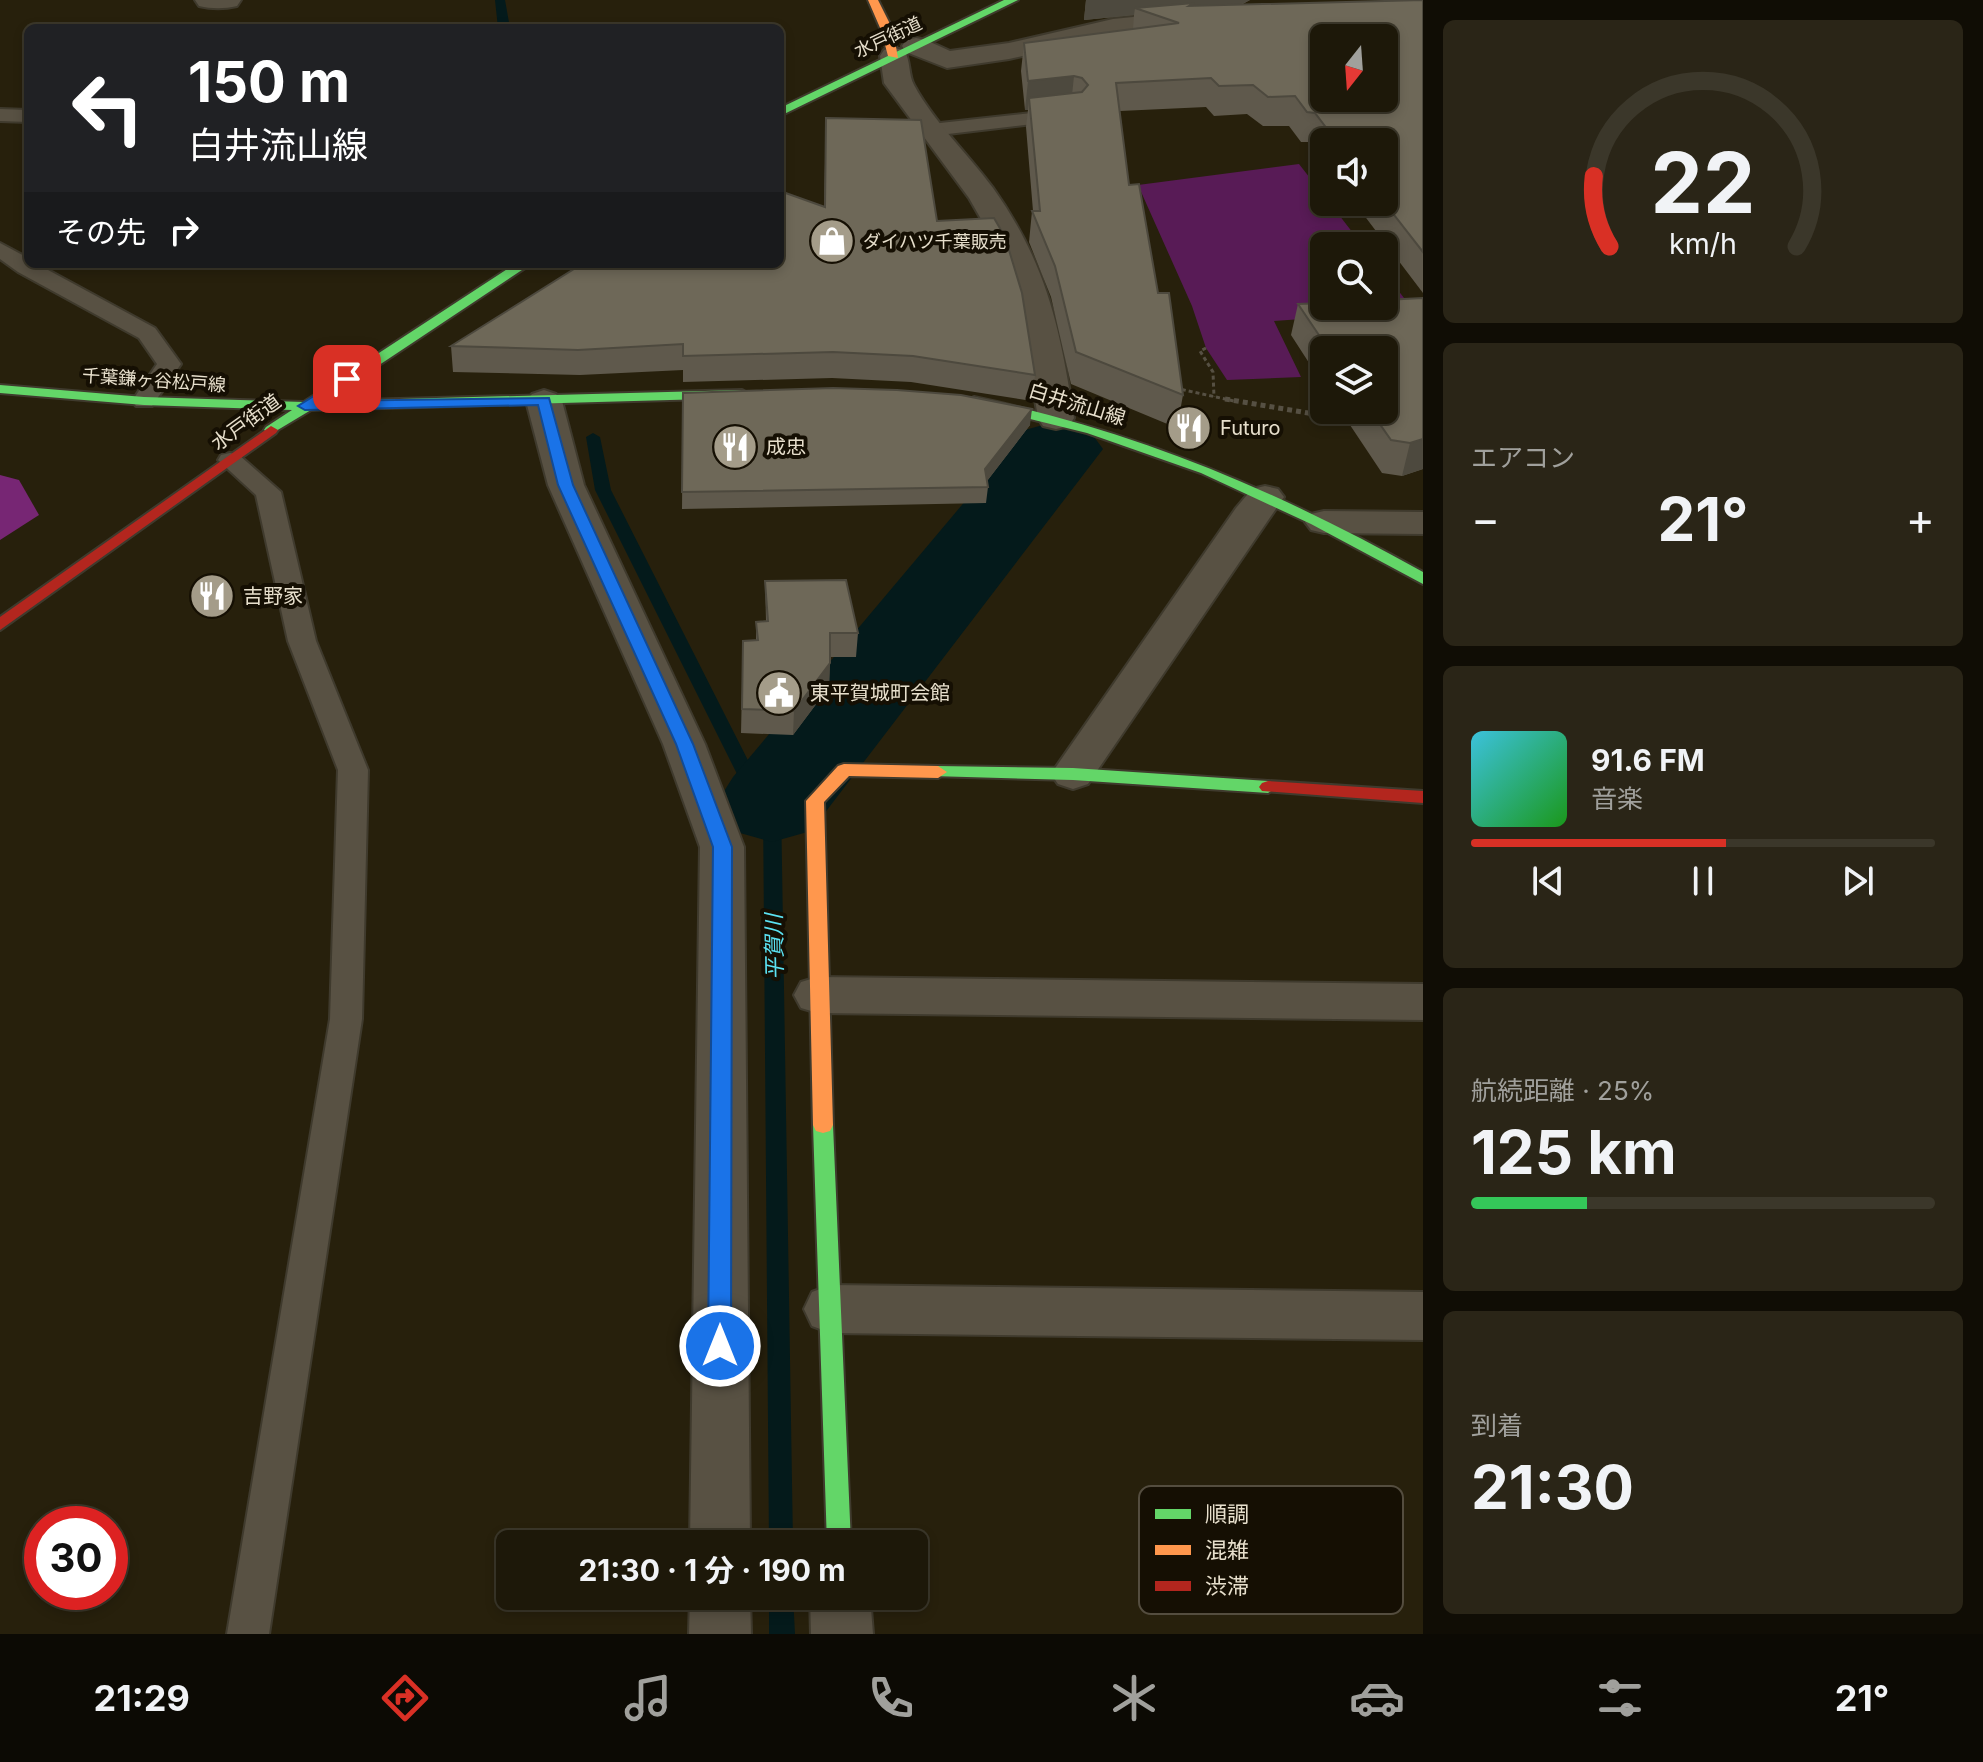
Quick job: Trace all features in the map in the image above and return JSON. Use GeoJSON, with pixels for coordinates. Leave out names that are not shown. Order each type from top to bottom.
{"type":"FeatureCollection","features":[{"type":"Feature","properties":{"kind":"main road"},"geometry":{"type":"LineString","coordinates":[[873,0],[887,30],[905,51]]}},
{"type":"Feature","properties":{"kind":"main road","name":"水戸街道"},"geometry":{"type":"LineString","coordinates":[[784,110],[1013,0]]}},
{"type":"Feature","properties":{"kind":"main road","name":"水戸街道"},"geometry":{"type":"LineString","coordinates":[[0,625],[305,406],[518,268]]}},
{"type":"Feature","properties":{"kind":"main road","name":"千葉鎌ヶ谷松戸線"},"geometry":{"type":"LineString","coordinates":[[0,389],[144,401],[305,406]]}},
{"type":"Feature","properties":{"kind":"main road"},"geometry":{"type":"LineString","coordinates":[[305,406],[754,393]]}},
{"type":"Feature","properties":{"kind":"main road","name":"白井流山線"},"geometry":{"type":"LineString","coordinates":[[951,397],[1056,418],[1172,457],[1324,522],[1423,579]]}},
{"type":"Feature","properties":{"kind":"main road"},"geometry":{"type":"LineString","coordinates":[[839,1530],[818,995],[815,801],[844,770],[1073,774],[1423,797]]}},
{"type":"Feature","properties":{"kind":"street"},"geometry":{"type":"LineString","coordinates":[[208,0],[228,0]]}},
{"type":"Feature","properties":{"kind":"street"},"geometry":{"type":"LineString","coordinates":[[1056,418],[1048,361],[1021,263],[1004,229],[898,83],[905,51],[947,60],[1009,51],[1113,27],[1216,17]]}},
{"type":"Feature","properties":{"kind":"street"},"geometry":{"type":"LineString","coordinates":[[544,401],[566,485],[684,744],[722,847],[720,1530]]}},
{"type":"Feature","properties":{"kind":"street"},"geometry":{"type":"LineString","coordinates":[[1073,774],[1265,497]]}},
{"type":"Feature","properties":{"kind":"street"},"geometry":{"type":"LineString","coordinates":[[1324,522],[1423,523]]}},
{"type":"Feature","properties":{"kind":"street"},"geometry":{"type":"LineString","coordinates":[[818,995],[1423,1002]]}},
{"type":"Feature","properties":{"kind":"street"},"geometry":{"type":"LineString","coordinates":[[831,1309],[1423,1316]]}},
{"type":"Feature","properties":{"kind":"street"},"geometry":{"type":"LineString","coordinates":[[720,1610],[720,1634]]}},
{"type":"Feature","properties":{"kind":"street"},"geometry":{"type":"LineString","coordinates":[[841,1610],[842,1634]]}},
{"type":"Feature","properties":{"kind":"lane"},"geometry":{"type":"LineString","coordinates":[[931,130],[1071,114]]}},
{"type":"Feature","properties":{"kind":"lane"},"geometry":{"type":"LineString","coordinates":[[0,115],[24,116]]}},
{"type":"Feature","properties":{"kind":"lane"},"geometry":{"type":"LineString","coordinates":[[0,249],[24,266]]}},
{"type":"Feature","properties":{"kind":"lane"},"geometry":{"type":"LineString","coordinates":[[28,268],[147,333],[169,364],[144,401]]}},
{"type":"Feature","properties":{"kind":"lane"},"geometry":{"type":"LineString","coordinates":[[230,460],[268,492],[302,641],[353,770],[346,1019],[248,1634]]}},
{"type":"Feature","properties":{"kind":"path"},"geometry":{"type":"LineString","coordinates":[[1206,348],[1200,351],[1211,366],[1216,383],[1214,397]]}},
{"type":"Feature","properties":{"kind":"path"},"geometry":{"type":"LineString","coordinates":[[1165,388],[1310,415]]}},
{"type":"Feature","properties":{"kind":"shaded area"},"geometry":{"type":"Polygon","coordinates":[[[1299,164],[1310,178],[1310,216],[1340,216],[1352,232],[1310,232],[1310,318],[1274,321],[1301,377],[1227,380],[1206,348],[1192,306],[1138,185],[1299,164]]]}},
{"type":"Feature","properties":{"kind":"shaded area"},"geometry":{"type":"Polygon","coordinates":[[[1398,290],[1414,311],[1398,312],[1398,290]]]}},
{"type":"Feature","properties":{"kind":"shaded area"},"geometry":{"type":"Polygon","coordinates":[[[0,475],[19,480],[39,515],[0,540],[0,475]]]}},
{"type":"Feature","properties":{"kind":"building"},"geometry":{"type":"Polygon","coordinates":[[[1423,0],[1423,252],[1395,216],[1398,216],[1398,128],[1326,128],[1315,113],[1307,112],[1295,96],[1268,97],[1253,85],[1219,86],[1211,78],[1116,83],[1129,185],[1139,184],[1158,293],[1169,293],[1183,395],[1076,352],[1055,266],[1032,211],[1040,211],[1029,98],[1082,92],[1088,85],[1082,78],[1074,76],[1028,81],[1024,43],[1179,23],[1135,8],[1194,3],[1189,6],[1423,0]]]}},
{"type":"Feature","properties":{"kind":"building"},"geometry":{"type":"Polygon","coordinates":[[[826,118],[921,120],[937,221],[994,218],[1005,237],[1022,293],[1035,375],[913,356],[833,352],[683,356],[683,344],[578,350],[451,346],[576,268],[784,268],[784,192],[825,207],[826,118]]]}},
{"type":"Feature","properties":{"kind":"building"},"geometry":{"type":"Polygon","coordinates":[[[1423,298],[1423,439],[1410,443],[1391,440],[1380,424],[1398,424],[1398,336],[1320,336],[1298,304],[1310,304],[1310,320],[1398,320],[1398,299],[1423,298]]]}},
{"type":"Feature","properties":{"kind":"building"},"geometry":{"type":"Polygon","coordinates":[[[833,388],[961,395],[1032,409],[985,469],[988,487],[682,492],[683,393],[833,388]]]}},
{"type":"Feature","properties":{"kind":"building"},"geometry":{"type":"Polygon","coordinates":[[[846,580],[858,633],[830,633],[830,663],[794,711],[742,709],[743,641],[758,640],[756,622],[768,621],[765,581],[846,580]]]}},
{"type":"Feature","properties":{"kind":"waterway"},"geometry":{"type":"LineString","coordinates":[[500,0],[503,24]]}},
{"type":"Feature","properties":{"kind":"waterway","name":"平賀川"},"geometry":{"type":"LineString","coordinates":[[593,437],[603,490],[754,790],[772,804],[781,1530]]}},
{"type":"Feature","properties":{"kind":"waterway","name":"平賀川"},"geometry":{"type":"LineString","coordinates":[[772,804],[1057,449]]}},
{"type":"Feature","properties":{"kind":"waterway","name":"平賀川"},"geometry":{"type":"LineString","coordinates":[[781,1610],[782,1634]]}},
{"type":"Feature","properties":{"kind":"traffic: fast"},"geometry":{"type":"LineString","coordinates":[[784,110],[1013,0]]}},
{"type":"Feature","properties":{"kind":"traffic: fast"},"geometry":{"type":"LineString","coordinates":[[271,430],[518,268]]}},
{"type":"Feature","properties":{"kind":"traffic: fast"},"geometry":{"type":"LineString","coordinates":[[0,389],[144,401],[305,406]]}},
{"type":"Feature","properties":{"kind":"traffic: fast"},"geometry":{"type":"LineString","coordinates":[[305,406],[742,394]]}},
{"type":"Feature","properties":{"kind":"traffic: fast"},"geometry":{"type":"LineString","coordinates":[[974,401],[1092,430],[1206,470],[1316,521],[1423,579]]}},
{"type":"Feature","properties":{"kind":"traffic: fast"},"geometry":{"type":"LineString","coordinates":[[938,772],[1073,774],[1268,787]]}},
{"type":"Feature","properties":{"kind":"traffic: fast"},"geometry":{"type":"LineString","coordinates":[[823,1125],[838,1530]]}},
{"type":"Feature","properties":{"kind":"traffic: slow"},"geometry":{"type":"LineString","coordinates":[[873,0],[887,30],[894,56]]}},
{"type":"Feature","properties":{"kind":"traffic: slow"},"geometry":{"type":"LineString","coordinates":[[823,1125],[815,801],[844,770],[938,772]]}},
{"type":"Feature","properties":{"kind":"traffic: jam"},"geometry":{"type":"LineString","coordinates":[[0,625],[271,430]]}},
{"type":"Feature","properties":{"kind":"traffic: jam"},"geometry":{"type":"LineString","coordinates":[[1268,787],[1423,797]]}},
{"type":"Feature","properties":{"kind":"place","name":"ダイハツ千葉販売"},"geometry":{"type":"Point","coordinates":[832,241]}},
{"type":"Feature","properties":{"kind":"place","name":"Futuro"},"geometry":{"type":"Point","coordinates":[1189,428]}},
{"type":"Feature","properties":{"kind":"place","name":"成忠"},"geometry":{"type":"Point","coordinates":[735,447]}},
{"type":"Feature","properties":{"kind":"place","name":"吉野家"},"geometry":{"type":"Point","coordinates":[212,596]}},
{"type":"Feature","properties":{"kind":"place","name":"東平賀城町会館"},"geometry":{"type":"Point","coordinates":[779,693]}},
{"type":"Feature","properties":{"kind":"route"},"geometry":{"type":"LineString","coordinates":[[347,379],[305,406],[544,401],[566,485],[684,744],[722,847],[720,1346]]}}]}
